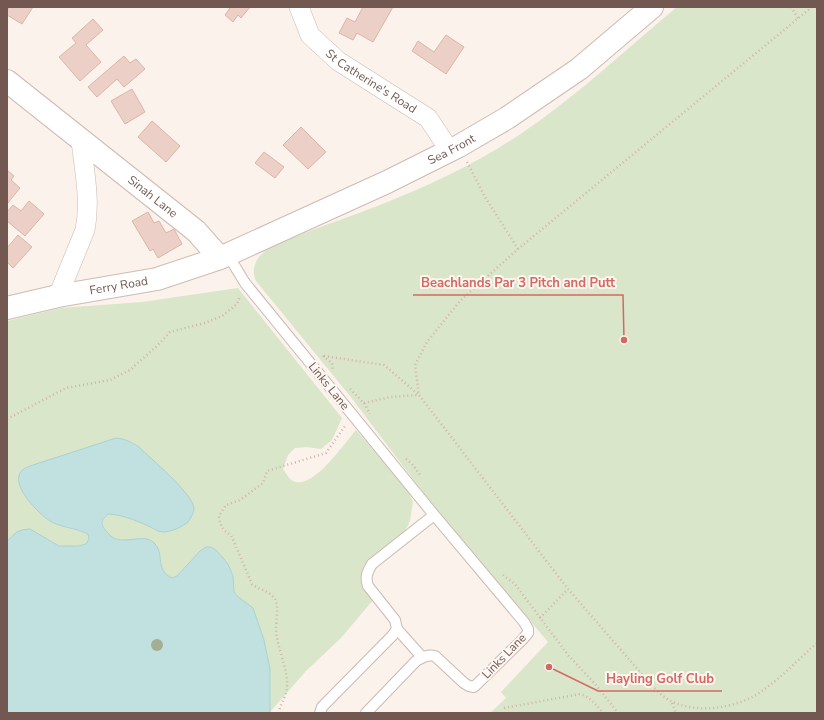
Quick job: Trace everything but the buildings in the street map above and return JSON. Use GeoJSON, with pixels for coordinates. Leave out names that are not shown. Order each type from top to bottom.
{"type":"FeatureCollection","features":[{"type":"Feature","properties":{"kind":"street","name":"St Catherine's Road"},"geometry":{"type":"LineString","coordinates":[[299,7],[310,35],[338,61],[428,118],[454,149]]}},
{"type":"Feature","properties":{"kind":"street","name":"Sea Front"},"geometry":{"type":"LineString","coordinates":[[224,256],[387,182],[454,149],[507,118],[579,69],[647,9]]}},
{"type":"Feature","properties":{"kind":"street","name":"Sinah Lane"},"geometry":{"type":"LineString","coordinates":[[7,81],[196,231],[224,256]]}},
{"type":"Feature","properties":{"kind":"street"},"geometry":{"type":"LineString","coordinates":[[58,296],[88,219],[88,198],[81,140]]}},
{"type":"Feature","properties":{"kind":"street","name":"Ferry Road"},"geometry":{"type":"LineString","coordinates":[[7,308],[58,296],[157,278],[224,256]]}},
{"type":"Feature","properties":{"kind":"lane","name":"Links Lane"},"geometry":{"type":"LineString","coordinates":[[224,256],[434,515],[524,622],[528,629],[528,633],[522,640],[474,687],[469,686],[435,656],[430,655],[422,657]]}},
{"type":"Feature","properties":{"kind":"lane"},"geometry":{"type":"LineString","coordinates":[[366,713],[416,661],[422,657],[397,629],[395,620],[368,586],[366,581],[367,574],[372,564],[434,515]]}},
{"type":"Feature","properties":{"kind":"lane"},"geometry":{"type":"LineString","coordinates":[[320,713],[322,708],[397,629]]}},
{"type":"Feature","properties":{"kind":"path"},"geometry":{"type":"LineString","coordinates":[[790,7],[798,18]]}},
{"type":"Feature","properties":{"kind":"path"},"geometry":{"type":"LineString","coordinates":[[419,395],[415,365],[427,342],[460,302],[518,249],[812,7]]}},
{"type":"Feature","properties":{"kind":"path"},"geometry":{"type":"LineString","coordinates":[[454,149],[518,249]]}},
{"type":"Feature","properties":{"kind":"path"},"geometry":{"type":"LineString","coordinates":[[7,419],[66,388],[110,380],[130,370],[170,332],[205,323],[222,316],[237,304],[245,282]]}},
{"type":"Feature","properties":{"kind":"path"},"geometry":{"type":"LineString","coordinates":[[308,360],[323,356],[384,366],[419,395],[568,589],[658,692],[672,702],[690,707],[706,708],[718,708],[736,704],[753,697],[766,689],[817,643]]}},
{"type":"Feature","properties":{"kind":"path"},"geometry":{"type":"LineString","coordinates":[[364,403],[391,397],[419,395]]}},
{"type":"Feature","properties":{"kind":"path"},"geometry":{"type":"LineString","coordinates":[[279,713],[288,688],[285,667],[276,632],[277,605],[275,598],[268,592],[257,588],[252,584],[231,535],[222,527],[219,516],[226,505],[240,500],[263,483],[267,471],[326,453],[352,414]]}},
{"type":"Feature","properties":{"kind":"path"},"geometry":{"type":"LineString","coordinates":[[540,618],[568,589]]}},
{"type":"Feature","properties":{"kind":"path"},"geometry":{"type":"LineString","coordinates":[[504,708],[580,694],[587,696],[592,700],[603,713]]}},
{"type":"Feature","properties":{"kind":"path"},"geometry":{"type":"LineString","coordinates":[[672,702],[676,713]]}},
{"type":"Feature","properties":{"kind":"green space"},"geometry":{"type":"Polygon","coordinates":[[[677,7],[817,7],[817,713],[490,713],[506,698],[501,692],[548,642],[434,507],[350,396],[256,281],[254,269],[256,261],[268,249],[276,244],[421,188],[455,172],[506,144],[562,104],[677,7]]]}},
{"type":"Feature","properties":{"kind":"green space"},"geometry":{"type":"Polygon","coordinates":[[[238,288],[342,418],[332,440],[321,449],[306,447],[295,448],[288,455],[283,469],[289,477],[293,481],[301,482],[310,479],[319,473],[356,430],[409,493],[413,502],[410,521],[405,531],[364,565],[361,575],[362,584],[373,600],[341,638],[306,671],[270,712],[270,669],[264,640],[253,609],[234,592],[233,576],[228,564],[217,551],[200,551],[177,576],[172,578],[162,570],[161,558],[157,550],[147,539],[117,539],[107,533],[104,528],[103,520],[108,514],[129,518],[162,532],[139,447],[132,442],[122,439],[20,485],[29,500],[44,517],[58,525],[88,534],[89,539],[86,544],[70,547],[59,546],[49,540],[12,536],[7,541],[7,321],[61,308],[142,302],[238,288]]]}},
{"type":"Feature","properties":{"kind":"water"},"geometry":{"type":"Polygon","coordinates":[[[116,438],[128,441],[139,447],[161,467],[187,494],[192,502],[194,510],[188,522],[180,527],[166,532],[161,532],[132,519],[108,514],[104,518],[102,524],[103,527],[112,537],[118,539],[148,539],[153,542],[159,551],[163,571],[172,578],[177,576],[200,551],[206,547],[211,547],[217,551],[228,564],[233,576],[234,592],[253,608],[264,640],[270,669],[270,713],[7,713],[7,541],[17,532],[30,529],[59,546],[78,546],[86,544],[89,539],[88,534],[50,521],[40,513],[23,492],[19,479],[20,473],[24,469],[33,465],[116,438]]]}},
{"type":"Feature","properties":{"kind":"place","name":"Beachlands Par 3 Pitch and Putt"},"geometry":{"type":"Point","coordinates":[624,340]}},
{"type":"Feature","properties":{"kind":"place","name":"Hayling Golf Club"},"geometry":{"type":"Point","coordinates":[549,667]}}]}
